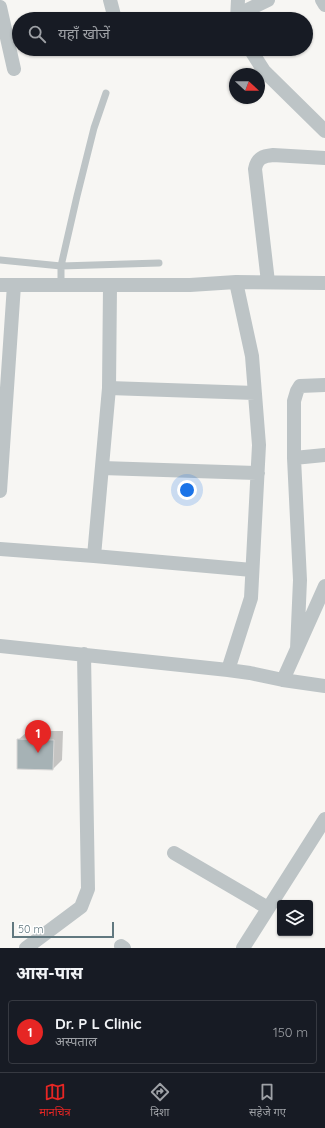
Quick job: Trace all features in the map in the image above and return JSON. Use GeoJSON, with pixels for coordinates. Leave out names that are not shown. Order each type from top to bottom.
{"type":"FeatureCollection","features":[{"type":"Feature","properties":{"kind":"street"},"geometry":{"type":"LineString","coordinates":[[110,0],[113,12]]}},
{"type":"Feature","properties":{"kind":"street"},"geometry":{"type":"LineString","coordinates":[[237,12],[238,0]]}},
{"type":"Feature","properties":{"kind":"street"},"geometry":{"type":"LineString","coordinates":[[246,12],[268,0]]}},
{"type":"Feature","properties":{"kind":"street"},"geometry":{"type":"LineString","coordinates":[[322,0],[325,5]]}},
{"type":"Feature","properties":{"kind":"street"},"geometry":{"type":"LineString","coordinates":[[0,7],[3,37],[14,69]]}},
{"type":"Feature","properties":{"kind":"street"},"geometry":{"type":"LineString","coordinates":[[254,56],[264,71],[325,131]]}},
{"type":"Feature","properties":{"kind":"street"},"geometry":{"type":"LineString","coordinates":[[268,282],[255,169],[256,164],[260,158],[273,155],[325,158]]}},
{"type":"Feature","properties":{"kind":"street"},"geometry":{"type":"LineString","coordinates":[[228,670],[251,598],[259,445],[252,356],[236,282]]}},
{"type":"Feature","properties":{"kind":"street"},"geometry":{"type":"LineString","coordinates":[[0,491],[7,285],[190,286],[236,282],[325,283]]}},
{"type":"Feature","properties":{"kind":"street"},"geometry":{"type":"LineString","coordinates":[[94,556],[109,388],[110,286]]}},
{"type":"Feature","properties":{"kind":"street"},"geometry":{"type":"LineString","coordinates":[[297,649],[300,580],[294,458],[294,401],[300,386],[325,385]]}},
{"type":"Feature","properties":{"kind":"street"},"geometry":{"type":"LineString","coordinates":[[109,388],[255,393]]}},
{"type":"Feature","properties":{"kind":"street"},"geometry":{"type":"LineString","coordinates":[[294,458],[325,455]]}},
{"type":"Feature","properties":{"kind":"street"},"geometry":{"type":"LineString","coordinates":[[102,468],[258,473]]}},
{"type":"Feature","properties":{"kind":"street"},"geometry":{"type":"LineString","coordinates":[[0,549],[252,570]]}},
{"type":"Feature","properties":{"kind":"street"},"geometry":{"type":"LineString","coordinates":[[277,679],[297,649],[325,586]]}},
{"type":"Feature","properties":{"kind":"street"},"geometry":{"type":"LineString","coordinates":[[0,646],[228,670],[325,686]]}},
{"type":"Feature","properties":{"kind":"street"},"geometry":{"type":"LineString","coordinates":[[26,948],[81,907],[88,889],[84,654]]}},
{"type":"Feature","properties":{"kind":"street"},"geometry":{"type":"LineString","coordinates":[[243,948],[325,819]]}},
{"type":"Feature","properties":{"kind":"street"},"geometry":{"type":"LineString","coordinates":[[174,853],[268,908]]}},
{"type":"Feature","properties":{"kind":"lane"},"geometry":{"type":"LineString","coordinates":[[61,285],[61,266],[94,128],[106,93]]}},
{"type":"Feature","properties":{"kind":"lane"},"geometry":{"type":"LineString","coordinates":[[0,260],[61,266],[159,263]]}},
{"type":"Feature","properties":{"kind":"building"},"geometry":{"type":"Polygon","coordinates":[[[17,739],[54,740],[53,770],[17,769],[17,739]]]}},
{"type":"Feature","properties":{"kind":"place","name":"Dr. P L Clinic"},"geometry":{"type":"Point","coordinates":[38,753]}}]}
